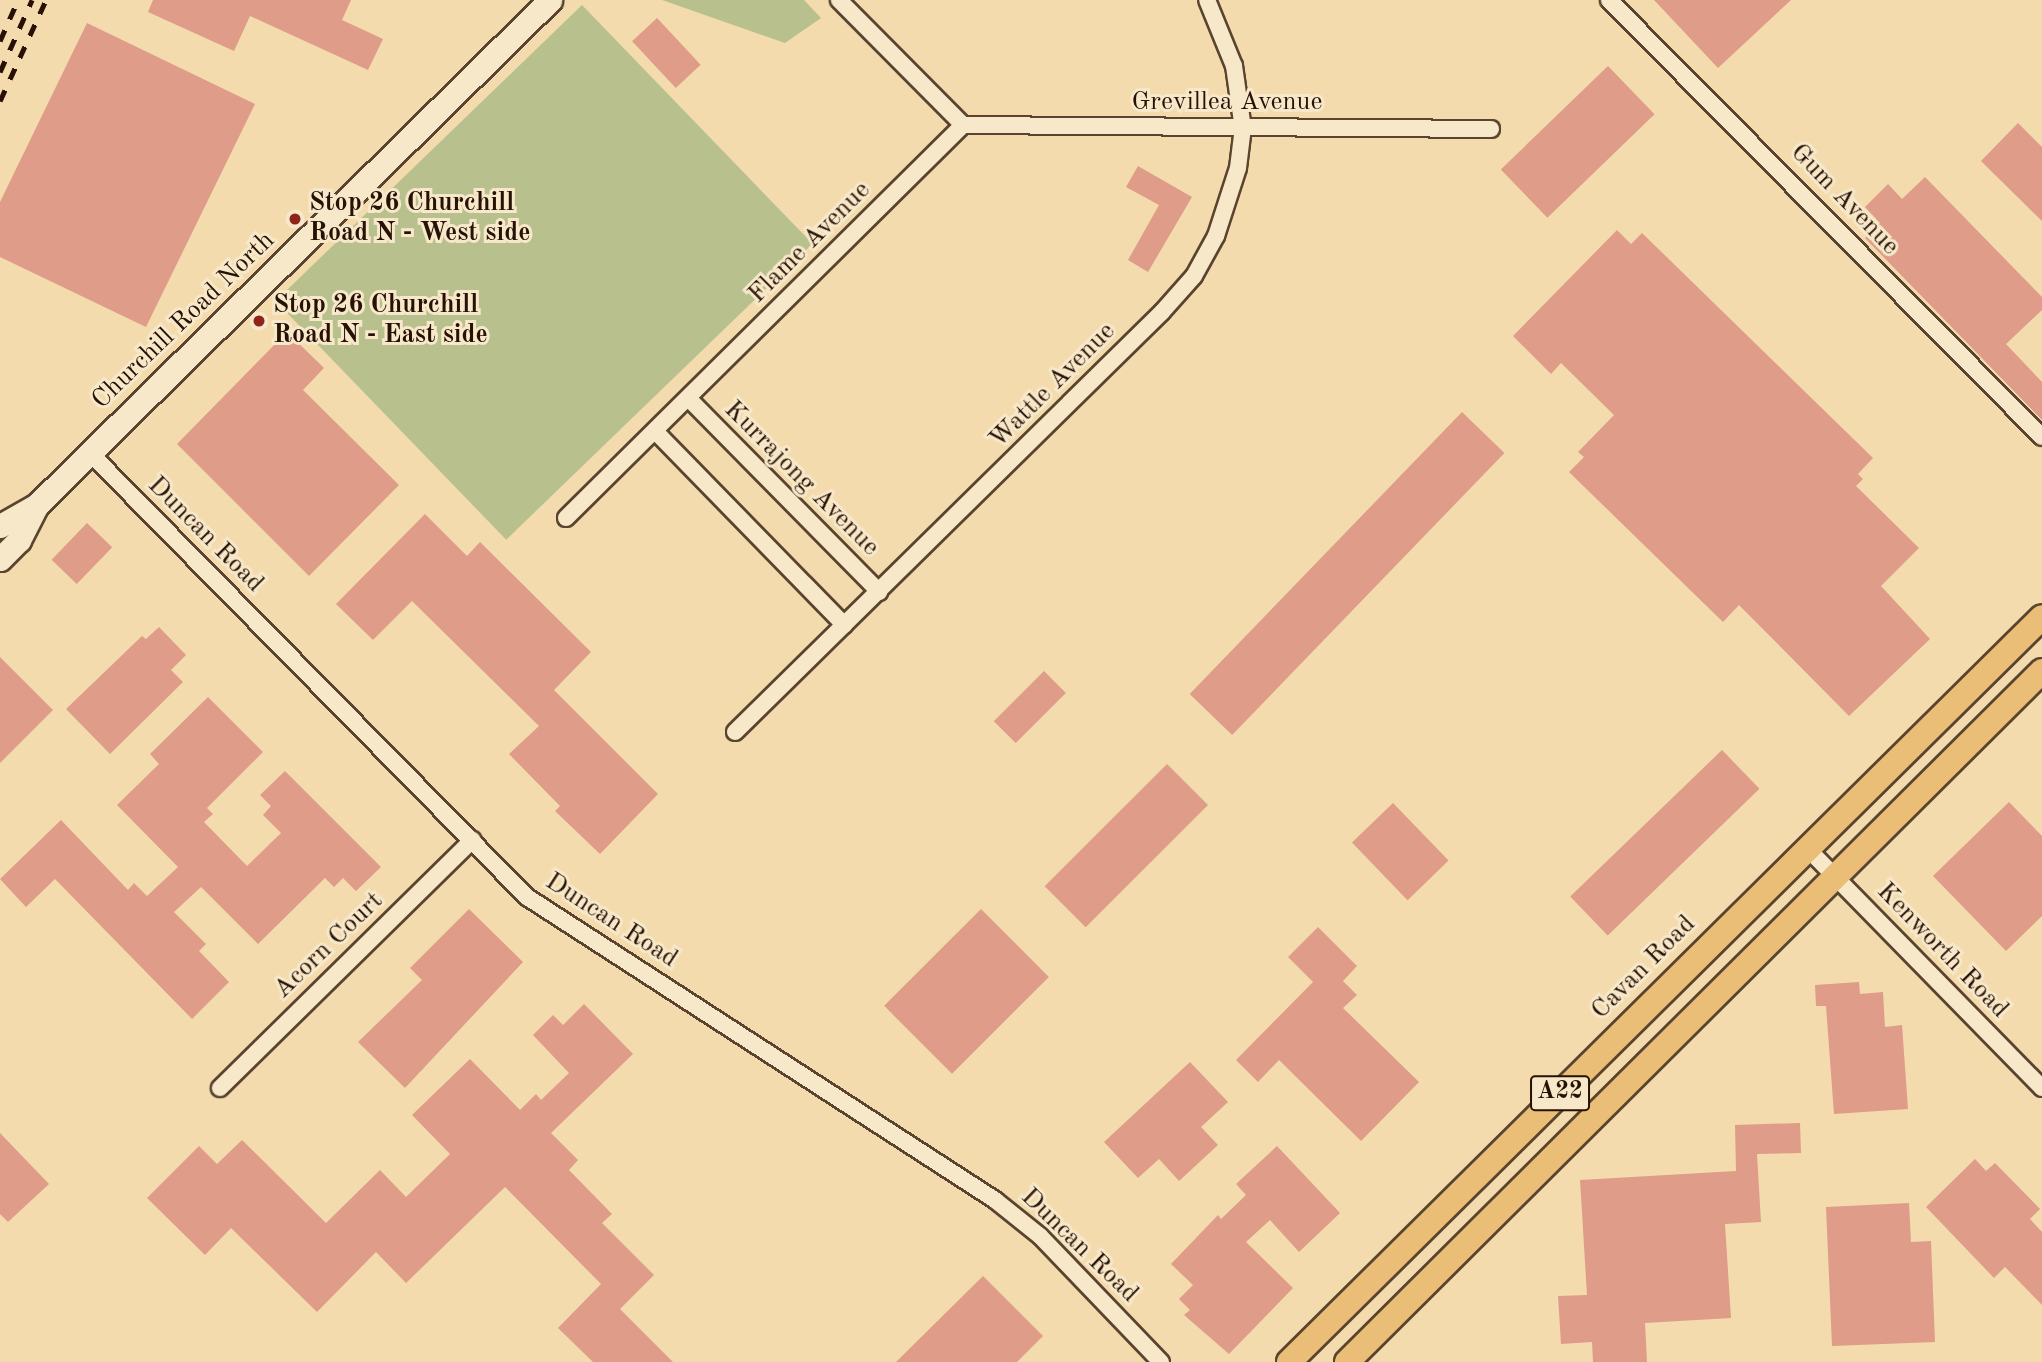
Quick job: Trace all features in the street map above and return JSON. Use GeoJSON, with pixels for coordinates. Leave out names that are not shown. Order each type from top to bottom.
{"type":"FeatureCollection","features":[{"type":"Feature","properties":{"kind":"main road","name":"Cavan Road"},"geometry":{"type":"LineString","coordinates":[[1289,1362],[2042,617]]}},
{"type":"Feature","properties":{"kind":"main road","name":"A22"},"geometry":{"type":"LineString","coordinates":[[1347,1362],[2042,671]]}},
{"type":"Feature","properties":{"kind":"street","name":"Churchill Road North"},"geometry":{"type":"LineString","coordinates":[[0,526],[37,505],[550,0]]}},
{"type":"Feature","properties":{"kind":"street"},"geometry":{"type":"LineString","coordinates":[[839,0],[962,125]]}},
{"type":"Feature","properties":{"kind":"street","name":"Wattle Avenue"},"geometry":{"type":"LineString","coordinates":[[735,732],[879,592],[1194,276],[1220,225],[1238,168],[1243,129],[1234,66],[1207,0]]}},
{"type":"Feature","properties":{"kind":"street","name":"Gum Avenue"},"geometry":{"type":"LineString","coordinates":[[1609,0],[2042,437]]}},
{"type":"Feature","properties":{"kind":"street","name":"Grevillea Avenue"},"geometry":{"type":"LineString","coordinates":[[962,125],[1491,129]]}},
{"type":"Feature","properties":{"kind":"street","name":"Flame Avenue"},"geometry":{"type":"LineString","coordinates":[[566,518],[689,399],[962,125]]}},
{"type":"Feature","properties":{"kind":"street","name":"Kurrajong Avenue"},"geometry":{"type":"LineString","coordinates":[[689,399],[879,592]]}},
{"type":"Feature","properties":{"kind":"street"},"geometry":{"type":"LineString","coordinates":[[655,431],[844,625]]}},
{"type":"Feature","properties":{"kind":"street","name":"Duncan Road"},"geometry":{"type":"LineString","coordinates":[[90,453],[540,906],[1021,1219],[1161,1362]]}},
{"type":"Feature","properties":{"kind":"street","name":"Churchill Road North"},"geometry":{"type":"LineString","coordinates":[[0,559],[19,540],[37,505]]}},
{"type":"Feature","properties":{"kind":"street","name":"Acorn Court"},"geometry":{"type":"LineString","coordinates":[[220,1087],[472,840]]}},
{"type":"Feature","properties":{"kind":"street","name":"Kenworth Road"},"geometry":{"type":"LineString","coordinates":[[1807,848],[2042,1088]]}},
{"type":"Feature","properties":{"kind":"green space"},"geometry":{"type":"Polygon","coordinates":[[[662,0],[804,0],[821,18],[785,43],[662,0]]]}},
{"type":"Feature","properties":{"kind":"green space"},"geometry":{"type":"Polygon","coordinates":[[[582,5],[813,244],[506,540],[276,301],[582,5]]]}},
{"type":"Feature","properties":{"kind":"building"},"geometry":{"type":"Polygon","coordinates":[[[153,0],[351,0],[342,20],[383,39],[368,70],[250,16],[234,51],[148,12],[153,0]]]}},
{"type":"Feature","properties":{"kind":"building"},"geometry":{"type":"Polygon","coordinates":[[[1654,0],[1791,0],[1718,68],[1654,0]]]}},
{"type":"Feature","properties":{"kind":"building"},"geometry":{"type":"Polygon","coordinates":[[[657,18],[701,65],[676,88],[632,41],[657,18]]]}},
{"type":"Feature","properties":{"kind":"building"},"geometry":{"type":"Polygon","coordinates":[[[87,23],[255,104],[146,327],[0,257],[0,202],[87,23]]]}},
{"type":"Feature","properties":{"kind":"building"},"geometry":{"type":"Polygon","coordinates":[[[1608,66],[1655,114],[1547,218],[1501,170],[1608,66]]]}},
{"type":"Feature","properties":{"kind":"building"},"geometry":{"type":"Polygon","coordinates":[[[2018,123],[2042,147],[2042,221],[1981,161],[2018,123]]]}},
{"type":"Feature","properties":{"kind":"building"},"geometry":{"type":"Polygon","coordinates":[[[1138,166],[1192,197],[1148,272],[1128,260],[1159,205],[1126,187],[1138,166]]]}},
{"type":"Feature","properties":{"kind":"building"},"geometry":{"type":"Polygon","coordinates":[[[1925,177],[2042,297],[2042,310],[2006,344],[2042,382],[2042,420],[1865,238],[1880,223],[1865,207],[1888,184],[1902,199],[1925,177]]]}},
{"type":"Feature","properties":{"kind":"building"},"geometry":{"type":"Polygon","coordinates":[[[1617,230],[1631,244],[1642,233],[1873,458],[1858,474],[1863,479],[1856,486],[1919,548],[1881,586],[1930,639],[1849,716],[1739,605],[1723,622],[1569,472],[1584,457],[1578,452],[1614,415],[1561,363],[1551,374],[1513,336],[1617,230]]]}},
{"type":"Feature","properties":{"kind":"building"},"geometry":{"type":"Polygon","coordinates":[[[287,332],[324,368],[303,390],[399,485],[309,576],[177,444],[287,332]]]}},
{"type":"Feature","properties":{"kind":"building"},"geometry":{"type":"Polygon","coordinates":[[[1462,412],[1504,453],[1232,735],[1190,694],[1462,412]]]}},
{"type":"Feature","properties":{"kind":"building"},"geometry":{"type":"Polygon","coordinates":[[[425,514],[467,556],[480,542],[591,652],[554,690],[658,794],[600,854],[555,811],[560,806],[509,754],[539,726],[412,601],[373,640],[336,604],[425,514]]]}},
{"type":"Feature","properties":{"kind":"building"},"geometry":{"type":"Polygon","coordinates":[[[87,523],[112,547],[77,584],[52,560],[87,523]]]}},
{"type":"Feature","properties":{"kind":"building"},"geometry":{"type":"Polygon","coordinates":[[[159,627],[186,655],[171,670],[183,682],[110,754],[66,709],[142,636],[146,639],[159,627]]]}},
{"type":"Feature","properties":{"kind":"building"},"geometry":{"type":"Polygon","coordinates":[[[0,657],[53,710],[0,763],[0,657]]]}},
{"type":"Feature","properties":{"kind":"building"},"geometry":{"type":"Polygon","coordinates":[[[1044,671],[1066,693],[1016,743],[994,721],[1044,671]]]}},
{"type":"Feature","properties":{"kind":"building"},"geometry":{"type":"Polygon","coordinates":[[[208,697],[263,752],[207,808],[213,814],[204,822],[247,866],[281,833],[263,815],[271,806],[260,795],[285,771],[381,867],[356,891],[343,878],[334,887],[325,878],[258,944],[201,887],[174,912],[206,944],[199,951],[229,982],[192,1019],[55,879],[26,907],[0,879],[61,820],[128,890],[134,883],[147,896],[178,867],[117,805],[159,764],[150,754],[208,697]]]}},
{"type":"Feature","properties":{"kind":"building"},"geometry":{"type":"Polygon","coordinates":[[[1722,750],[1760,789],[1608,935],[1570,897],[1722,750]]]}},
{"type":"Feature","properties":{"kind":"building"},"geometry":{"type":"Polygon","coordinates":[[[1167,764],[1208,805],[1086,927],[1045,886],[1167,764]]]}},
{"type":"Feature","properties":{"kind":"building"},"geometry":{"type":"Polygon","coordinates":[[[2009,802],[2042,836],[2042,916],[2006,951],[1933,876],[2009,802]]]}},
{"type":"Feature","properties":{"kind":"building"},"geometry":{"type":"Polygon","coordinates":[[[1393,803],[1449,861],[1408,900],[1352,843],[1393,803]]]}},
{"type":"Feature","properties":{"kind":"building"},"geometry":{"type":"Polygon","coordinates":[[[469,909],[523,962],[405,1088],[358,1042],[422,980],[410,968],[469,909]]]}},
{"type":"Feature","properties":{"kind":"building"},"geometry":{"type":"Polygon","coordinates":[[[981,909],[1049,977],[952,1074],[884,1006],[981,909]]]}},
{"type":"Feature","properties":{"kind":"building"},"geometry":{"type":"Polygon","coordinates":[[[1318,927],[1357,966],[1343,981],[1357,995],[1343,1008],[1419,1082],[1361,1141],[1279,1060],[1258,1082],[1236,1060],[1313,982],[1288,957],[1318,927]]]}},
{"type":"Feature","properties":{"kind":"building"},"geometry":{"type":"Polygon","coordinates":[[[1859,982],[1860,994],[1883,992],[1885,1027],[1902,1025],[1908,1109],[1834,1114],[1826,1006],[1816,1006],[1815,985],[1859,982]]]}},
{"type":"Feature","properties":{"kind":"building"},"geometry":{"type":"Polygon","coordinates":[[[584,1004],[633,1054],[551,1133],[578,1160],[569,1170],[612,1214],[602,1223],[654,1275],[620,1309],[673,1362],[593,1362],[558,1328],[601,1284],[505,1187],[406,1283],[376,1252],[317,1312],[231,1228],[205,1255],[147,1198],[199,1146],[217,1164],[242,1140],[326,1223],[380,1170],[406,1197],[450,1154],[412,1115],[470,1059],[520,1110],[536,1094],[541,1100],[569,1073],[533,1035],[553,1015],[563,1025],[584,1004]]]}},
{"type":"Feature","properties":{"kind":"building"},"geometry":{"type":"Polygon","coordinates":[[[1190,1062],[1228,1102],[1201,1127],[1218,1145],[1179,1181],[1159,1159],[1138,1178],[1104,1142],[1190,1062]]]}},
{"type":"Feature","properties":{"kind":"building"},"geometry":{"type":"Polygon","coordinates":[[[1800,1123],[1801,1153],[1757,1154],[1761,1222],[1725,1224],[1731,1318],[1645,1323],[1647,1362],[1593,1362],[1592,1342],[1561,1344],[1558,1296],[1587,1295],[1580,1180],[1736,1171],[1735,1125],[1800,1123]]]}},
{"type":"Feature","properties":{"kind":"building"},"geometry":{"type":"Polygon","coordinates":[[[0,1133],[49,1184],[8,1222],[0,1214],[0,1133]]]}},
{"type":"Feature","properties":{"kind":"building"},"geometry":{"type":"Polygon","coordinates":[[[1277,1146],[1340,1213],[1299,1252],[1270,1220],[1246,1242],[1293,1288],[1229,1354],[1184,1315],[1190,1310],[1179,1299],[1193,1285],[1171,1264],[1218,1215],[1221,1219],[1246,1195],[1236,1184],[1277,1146]]]}},
{"type":"Feature","properties":{"kind":"building"},"geometry":{"type":"Polygon","coordinates":[[[1975,1159],[1986,1171],[1995,1163],[2040,1209],[2030,1219],[2042,1232],[2042,1305],[2005,1267],[1994,1278],[1926,1207],[1975,1159]]]}},
{"type":"Feature","properties":{"kind":"building"},"geometry":{"type":"Polygon","coordinates":[[[1909,1203],[1911,1242],[1931,1241],[1935,1342],[1832,1346],[1826,1207],[1909,1203]]]}},
{"type":"Feature","properties":{"kind":"building"},"geometry":{"type":"Polygon","coordinates":[[[983,1276],[1043,1336],[1017,1362],[896,1362],[983,1276]]]}},
{"type":"Feature","properties":{"kind":"railway"},"geometry":{"type":"LineString","coordinates":[[0,41],[18,0]]}},
{"type":"Feature","properties":{"kind":"railway"},"geometry":{"type":"LineString","coordinates":[[0,72],[32,0]]}},
{"type":"Feature","properties":{"kind":"railway"},"geometry":{"type":"LineString","coordinates":[[0,101],[46,0]]}},
{"type":"Feature","properties":{"kind":"place","name":"Stop 26 Churchill Road N - West side"},"geometry":{"type":"Point","coordinates":[295,219]}},
{"type":"Feature","properties":{"kind":"place","name":"Stop 26 Churchill Road N - East side"},"geometry":{"type":"Point","coordinates":[259,321]}}]}
